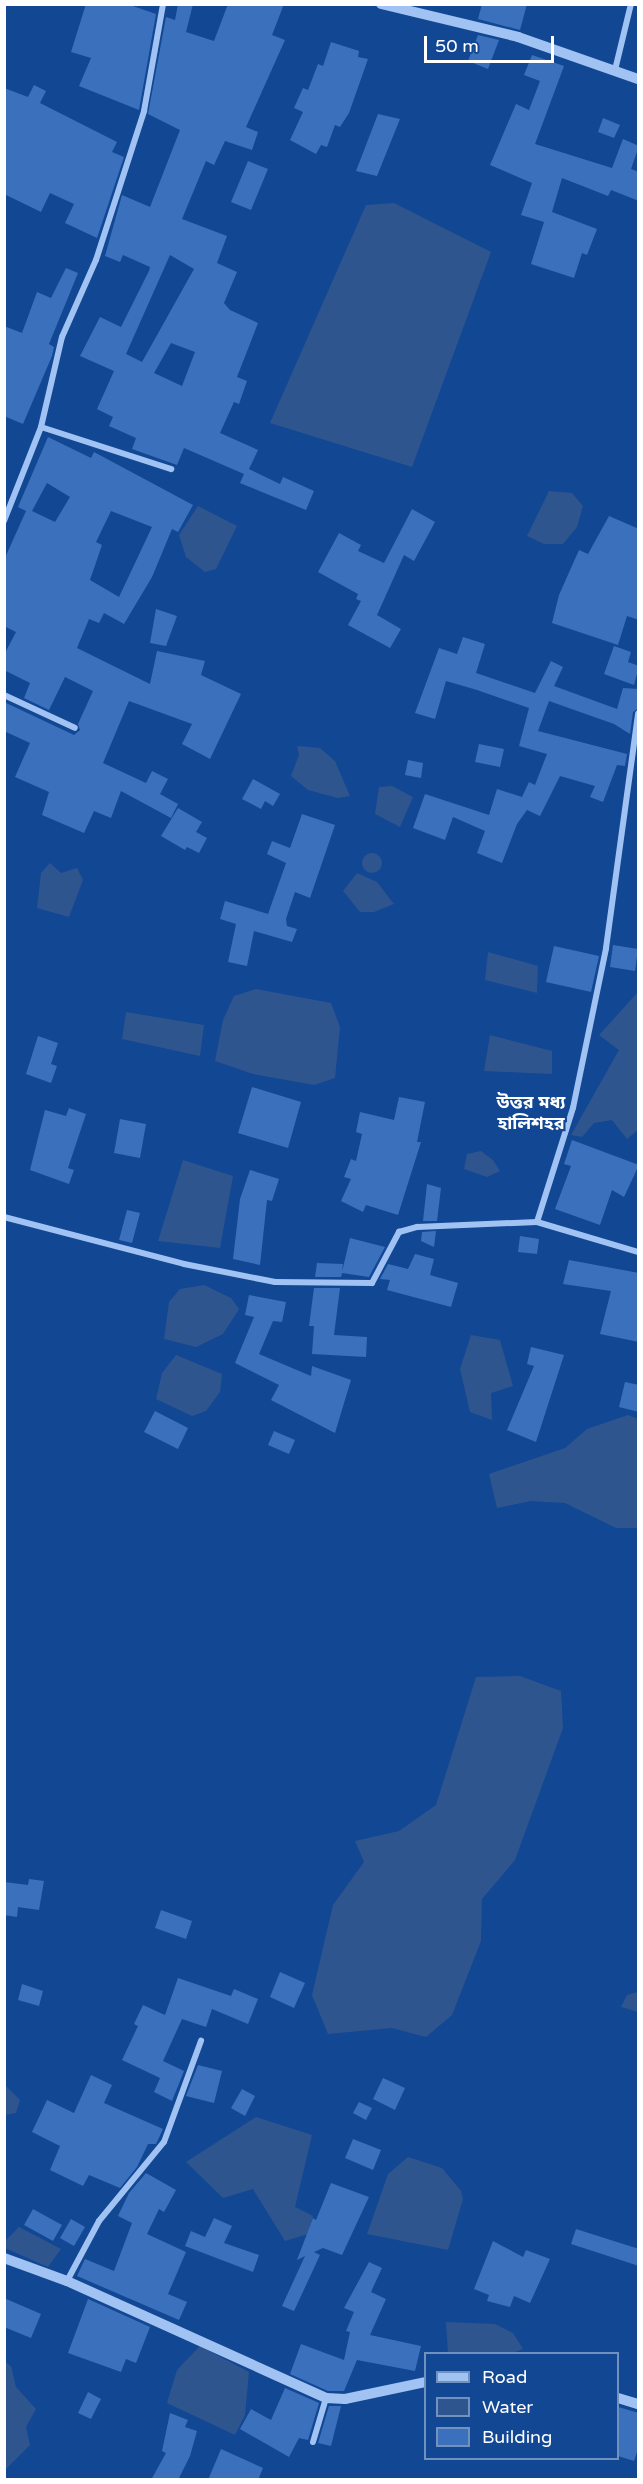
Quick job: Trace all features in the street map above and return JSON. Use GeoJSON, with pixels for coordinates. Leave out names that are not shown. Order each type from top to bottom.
{"type":"FeatureCollection","features":[{"type":"Feature","properties":{"kind":"street"},"geometry":{"type":"LineString","coordinates":[[4,520],[41,427],[62,337],[96,260],[144,111],[164,4]]}},
{"type":"Feature","properties":{"kind":"street"},"geometry":{"type":"LineString","coordinates":[[381,4],[519,37],[639,79]]}},
{"type":"Feature","properties":{"kind":"street"},"geometry":{"type":"LineString","coordinates":[[615,70],[631,4]]}},
{"type":"Feature","properties":{"kind":"street"},"geometry":{"type":"LineString","coordinates":[[41,427],[171,469]]}},
{"type":"Feature","properties":{"kind":"street"},"geometry":{"type":"LineString","coordinates":[[4,695],[75,728]]}},
{"type":"Feature","properties":{"kind":"street"},"geometry":{"type":"LineString","coordinates":[[537,1222],[573,1108],[606,948],[639,713]]}},
{"type":"Feature","properties":{"kind":"street"},"geometry":{"type":"LineString","coordinates":[[4,1217],[184,1264],[275,1282],[372,1283],[399,1232],[417,1227],[537,1222],[639,1252]]}},
{"type":"Feature","properties":{"kind":"street"},"geometry":{"type":"LineString","coordinates":[[67,2281],[99,2221],[164,2142],[201,2041]]}},
{"type":"Feature","properties":{"kind":"street"},"geometry":{"type":"LineString","coordinates":[[4,2258],[67,2281],[326,2398],[345,2399],[424,2382]]}},
{"type":"Feature","properties":{"kind":"street"},"geometry":{"type":"LineString","coordinates":[[313,2442],[326,2398]]}},
{"type":"Feature","properties":{"kind":"street"},"geometry":{"type":"LineString","coordinates":[[619,2398],[639,2404]]}},
{"type":"Feature","properties":{"kind":"water"},"geometry":{"type":"Polygon","coordinates":[[[394,203],[491,252],[412,467],[270,423],[366,205],[394,203]]]}},
{"type":"Feature","properties":{"kind":"water"},"geometry":{"type":"Polygon","coordinates":[[[549,491],[572,493],[583,506],[577,527],[563,544],[544,544],[527,536],[549,491]]]}},
{"type":"Feature","properties":{"kind":"water"},"geometry":{"type":"Polygon","coordinates":[[[198,506],[237,526],[216,569],[205,572],[186,557],[179,535],[198,506]]]}},
{"type":"Feature","properties":{"kind":"water"},"geometry":{"type":"Polygon","coordinates":[[[297,746],[320,748],[335,761],[350,796],[338,798],[308,790],[291,776],[299,755],[297,746]]]}},
{"type":"Feature","properties":{"kind":"water"},"geometry":{"type":"Polygon","coordinates":[[[392,786],[413,797],[400,827],[375,814],[379,787],[392,786]]]}},
{"type":"Feature","properties":{"kind":"water"},"geometry":{"type":"Polygon","coordinates":[[[372,853],[379,856],[382,863],[379,870],[372,873],[365,870],[362,863],[365,856],[372,853]]]}},
{"type":"Feature","properties":{"kind":"water"},"geometry":{"type":"Polygon","coordinates":[[[50,863],[61,873],[77,868],[83,880],[69,917],[37,908],[41,873],[50,863]]]}},
{"type":"Feature","properties":{"kind":"water"},"geometry":{"type":"Polygon","coordinates":[[[357,873],[377,882],[394,904],[374,912],[360,912],[343,891],[357,873]]]}},
{"type":"Feature","properties":{"kind":"water"},"geometry":{"type":"Polygon","coordinates":[[[488,952],[538,966],[537,993],[485,980],[488,952]]]}},
{"type":"Feature","properties":{"kind":"water"},"geometry":{"type":"Polygon","coordinates":[[[256,989],[331,1003],[340,1027],[335,1078],[314,1085],[253,1074],[215,1061],[223,1020],[234,996],[256,989]]]}},
{"type":"Feature","properties":{"kind":"water"},"geometry":{"type":"Polygon","coordinates":[[[638,992],[638,1130],[627,1139],[612,1120],[594,1123],[582,1137],[571,1135],[619,1050],[599,1035],[638,992]]]}},
{"type":"Feature","properties":{"kind":"water"},"geometry":{"type":"Polygon","coordinates":[[[126,1012],[204,1025],[200,1056],[122,1039],[126,1012]]]}},
{"type":"Feature","properties":{"kind":"water"},"geometry":{"type":"Polygon","coordinates":[[[490,1035],[552,1051],[552,1074],[484,1071],[490,1035]]]}},
{"type":"Feature","properties":{"kind":"water"},"geometry":{"type":"Polygon","coordinates":[[[481,1151],[493,1160],[500,1171],[487,1177],[464,1169],[467,1154],[481,1151]]]}},
{"type":"Feature","properties":{"kind":"water"},"geometry":{"type":"Polygon","coordinates":[[[183,1160],[233,1176],[220,1248],[158,1241],[183,1160]]]}},
{"type":"Feature","properties":{"kind":"water"},"geometry":{"type":"Polygon","coordinates":[[[204,1285],[231,1298],[239,1309],[223,1334],[196,1347],[164,1339],[169,1302],[180,1289],[204,1285]]]}},
{"type":"Feature","properties":{"kind":"water"},"geometry":{"type":"Polygon","coordinates":[[[471,1335],[500,1340],[513,1386],[491,1393],[492,1420],[470,1412],[460,1369],[471,1335]]]}},
{"type":"Feature","properties":{"kind":"water"},"geometry":{"type":"Polygon","coordinates":[[[176,1355],[222,1374],[220,1392],[206,1411],[192,1416],[156,1399],[162,1373],[176,1355]]]}},
{"type":"Feature","properties":{"kind":"water"},"geometry":{"type":"Polygon","coordinates":[[[628,1415],[638,1419],[638,1528],[616,1528],[565,1503],[531,1501],[497,1508],[489,1474],[565,1448],[587,1429],[628,1415]]]}},
{"type":"Feature","properties":{"kind":"water"},"geometry":{"type":"Polygon","coordinates":[[[520,1676],[561,1691],[563,1728],[515,1860],[482,1899],[481,1941],[452,2015],[426,2037],[392,2028],[328,2034],[312,1995],[333,1905],[364,1862],[355,1841],[399,1831],[436,1805],[476,1677],[520,1676]]]}},
{"type":"Feature","properties":{"kind":"water"},"geometry":{"type":"Polygon","coordinates":[[[638,1992],[638,2012],[621,2007],[627,1995],[638,1992]]]}},
{"type":"Feature","properties":{"kind":"water"},"geometry":{"type":"Polygon","coordinates":[[[4,2084],[20,2100],[16,2113],[5,2115],[4,2084]]]}},
{"type":"Feature","properties":{"kind":"water"},"geometry":{"type":"Polygon","coordinates":[[[256,2117],[312,2135],[295,2207],[313,2216],[308,2234],[285,2241],[253,2189],[223,2198],[186,2162],[256,2117]]]}},
{"type":"Feature","properties":{"kind":"water"},"geometry":{"type":"Polygon","coordinates":[[[408,2157],[442,2168],[461,2191],[463,2199],[448,2250],[367,2234],[388,2174],[408,2157]]]}},
{"type":"Feature","properties":{"kind":"water"},"geometry":{"type":"Polygon","coordinates":[[[19,2227],[61,2249],[48,2267],[5,2248],[5,2241],[19,2227]]]}},
{"type":"Feature","properties":{"kind":"water"},"geometry":{"type":"Polygon","coordinates":[[[446,2322],[495,2324],[513,2333],[523,2349],[515,2352],[448,2352],[446,2322]]]}},
{"type":"Feature","properties":{"kind":"water"},"geometry":{"type":"Polygon","coordinates":[[[200,2346],[249,2372],[245,2415],[235,2435],[167,2403],[177,2370],[200,2346]]]}},
{"type":"Feature","properties":{"kind":"water"},"geometry":{"type":"Polygon","coordinates":[[[5,2362],[11,2366],[16,2387],[36,2409],[26,2427],[30,2445],[5,2470],[5,2362]]]}},
{"type":"Feature","properties":{"kind":"building"},"geometry":{"type":"Polygon","coordinates":[[[86,4],[127,4],[156,14],[139,110],[79,86],[91,58],[71,52],[86,4]]]}},
{"type":"Feature","properties":{"kind":"building"},"geometry":{"type":"Polygon","coordinates":[[[178,4],[193,4],[186,32],[214,41],[228,4],[284,4],[272,35],[285,40],[246,127],[258,132],[252,150],[225,141],[214,165],[206,161],[182,219],[227,236],[217,263],[237,272],[224,303],[230,310],[258,323],[237,377],[247,381],[239,404],[234,402],[220,433],[258,450],[249,469],[280,484],[283,477],[314,491],[306,510],[240,483],[244,474],[184,448],[177,465],[132,449],[136,438],[109,426],[113,417],[97,409],[114,371],[80,356],[100,317],[121,327],[149,271],[150,267],[123,255],[120,262],[105,256],[122,195],[150,207],[180,130],[148,114],[166,17],[175,20],[178,4]],[[170,255],[126,354],[142,362],[194,269],[170,255]],[[171,343],[154,373],[182,386],[195,352],[171,343]]]}},
{"type":"Feature","properties":{"kind":"building"},"geometry":{"type":"Polygon","coordinates":[[[482,4],[527,4],[520,30],[478,19],[482,4]]]}},
{"type":"Feature","properties":{"kind":"building"},"geometry":{"type":"Polygon","coordinates":[[[478,35],[499,40],[488,69],[468,61],[478,35]]]}},
{"type":"Feature","properties":{"kind":"building"},"geometry":{"type":"Polygon","coordinates":[[[331,42],[359,51],[358,57],[368,59],[349,113],[340,127],[335,125],[327,147],[321,145],[316,154],[290,140],[303,112],[294,108],[303,88],[308,90],[318,64],[323,66],[331,42]]]}},
{"type":"Feature","properties":{"kind":"building"},"geometry":{"type":"Polygon","coordinates":[[[532,55],[564,66],[535,144],[612,168],[623,139],[639,146],[631,169],[639,172],[639,201],[611,190],[608,196],[562,178],[552,212],[597,229],[587,255],[582,253],[574,278],[531,264],[544,222],[521,215],[532,183],[490,165],[516,104],[529,110],[540,81],[524,75],[532,55]]]}},
{"type":"Feature","properties":{"kind":"building"},"geometry":{"type":"Polygon","coordinates":[[[34,85],[46,91],[40,103],[117,142],[112,152],[124,157],[97,238],[65,223],[74,204],[50,193],[41,212],[4,194],[4,88],[28,97],[34,85]]]}},
{"type":"Feature","properties":{"kind":"building"},"geometry":{"type":"Polygon","coordinates":[[[378,114],[400,119],[377,176],[356,171],[378,114]]]}},
{"type":"Feature","properties":{"kind":"building"},"geometry":{"type":"Polygon","coordinates":[[[603,118],[620,125],[614,138],[598,132],[603,118]]]}},
{"type":"Feature","properties":{"kind":"building"},"geometry":{"type":"Polygon","coordinates":[[[248,161],[268,169],[251,210],[231,202],[248,161]]]}},
{"type":"Feature","properties":{"kind":"building"},"geometry":{"type":"Polygon","coordinates":[[[66,268],[78,273],[49,344],[54,347],[52,356],[23,424],[4,416],[4,326],[22,333],[37,292],[51,298],[66,268]]]}},
{"type":"Feature","properties":{"kind":"building"},"geometry":{"type":"Polygon","coordinates":[[[48,437],[91,458],[94,452],[193,505],[178,532],[172,529],[152,577],[124,624],[104,613],[99,623],[89,619],[77,648],[150,684],[157,651],[205,661],[201,675],[241,694],[210,759],[182,744],[192,724],[129,701],[103,763],[146,783],[152,771],[168,779],[160,794],[178,804],[171,818],[121,791],[111,818],[94,811],[84,833],[42,815],[49,792],[15,777],[30,743],[4,731],[4,702],[74,735],[80,730],[78,724],[93,691],[65,677],[49,710],[24,698],[30,683],[4,670],[4,655],[16,632],[4,626],[4,560],[26,511],[18,507],[48,437]],[[47,483],[32,511],[55,522],[70,497],[47,483]],[[111,511],[96,542],[102,545],[90,580],[119,597],[152,527],[111,511]]]}},
{"type":"Feature","properties":{"kind":"building"},"geometry":{"type":"Polygon","coordinates":[[[412,509],[435,522],[414,561],[404,555],[377,615],[401,629],[390,648],[348,625],[361,601],[356,599],[358,594],[318,572],[339,533],[361,545],[358,551],[384,563],[412,509]]]}},
{"type":"Feature","properties":{"kind":"building"},"geometry":{"type":"Polygon","coordinates":[[[609,516],[639,529],[639,620],[627,616],[618,645],[552,623],[559,595],[579,550],[588,554],[609,516]]]}},
{"type":"Feature","properties":{"kind":"building"},"geometry":{"type":"Polygon","coordinates":[[[156,609],[177,616],[166,646],[150,643],[156,609]]]}},
{"type":"Feature","properties":{"kind":"building"},"geometry":{"type":"Polygon","coordinates":[[[463,637],[485,644],[476,673],[535,693],[551,661],[563,667],[554,686],[617,709],[623,688],[639,689],[639,708],[633,712],[630,734],[614,724],[549,701],[538,731],[627,754],[625,766],[617,765],[603,802],[590,797],[595,786],[560,776],[540,816],[527,810],[517,824],[502,863],[477,853],[485,831],[453,817],[445,840],[413,828],[425,794],[489,815],[497,789],[522,797],[529,782],[535,785],[547,754],[519,746],[529,708],[477,690],[446,681],[435,719],[415,713],[439,648],[457,654],[463,637]]]}},
{"type":"Feature","properties":{"kind":"building"},"geometry":{"type":"Polygon","coordinates":[[[614,646],[631,652],[628,662],[639,666],[634,685],[604,674],[614,646]]]}},
{"type":"Feature","properties":{"kind":"building"},"geometry":{"type":"Polygon","coordinates":[[[479,744],[504,749],[500,767],[475,762],[479,744]]]}},
{"type":"Feature","properties":{"kind":"building"},"geometry":{"type":"Polygon","coordinates":[[[408,760],[423,763],[421,778],[405,775],[408,760]]]}},
{"type":"Feature","properties":{"kind":"building"},"geometry":{"type":"Polygon","coordinates":[[[253,779],[280,794],[273,806],[265,801],[261,809],[242,799],[253,779]]]}},
{"type":"Feature","properties":{"kind":"building"},"geometry":{"type":"Polygon","coordinates":[[[178,808],[202,822],[196,832],[207,838],[199,853],[187,847],[185,850],[161,836],[178,808]]]}},
{"type":"Feature","properties":{"kind":"building"},"geometry":{"type":"Polygon","coordinates":[[[302,814],[335,825],[310,898],[295,892],[286,919],[287,926],[297,929],[292,942],[254,931],[247,966],[228,962],[236,924],[220,919],[225,901],[268,914],[286,863],[267,854],[272,841],[290,848],[302,814]]]}},
{"type":"Feature","properties":{"kind":"building"},"geometry":{"type":"Polygon","coordinates":[[[613,945],[638,949],[635,971],[610,967],[613,945]]]}},
{"type":"Feature","properties":{"kind":"building"},"geometry":{"type":"Polygon","coordinates":[[[554,946],[599,956],[591,992],[546,982],[554,946]]]}},
{"type":"Feature","properties":{"kind":"building"},"geometry":{"type":"Polygon","coordinates":[[[38,1036],[58,1043],[51,1064],[57,1066],[51,1083],[26,1074],[38,1036]]]}},
{"type":"Feature","properties":{"kind":"building"},"geometry":{"type":"Polygon","coordinates":[[[252,1087],[301,1102],[288,1148],[238,1133],[252,1087]]]}},
{"type":"Feature","properties":{"kind":"building"},"geometry":{"type":"Polygon","coordinates":[[[399,1097],[425,1102],[417,1142],[421,1142],[398,1215],[366,1205],[363,1212],[341,1201],[351,1179],[344,1177],[351,1159],[356,1161],[362,1134],[356,1132],[360,1112],[394,1120],[399,1097]]]}},
{"type":"Feature","properties":{"kind":"building"},"geometry":{"type":"Polygon","coordinates":[[[69,1108],[86,1114],[68,1168],[74,1170],[69,1184],[30,1170],[45,1110],[66,1116],[69,1108]]]}},
{"type":"Feature","properties":{"kind":"building"},"geometry":{"type":"Polygon","coordinates":[[[120,1119],[146,1124],[140,1158],[114,1153],[120,1119]]]}},
{"type":"Feature","properties":{"kind":"building"},"geometry":{"type":"Polygon","coordinates":[[[572,1140],[639,1165],[624,1197],[612,1190],[600,1225],[555,1209],[571,1166],[564,1164],[572,1140]]]}},
{"type":"Feature","properties":{"kind":"building"},"geometry":{"type":"Polygon","coordinates":[[[250,1170],[279,1179],[272,1201],[267,1200],[260,1265],[233,1259],[240,1199],[250,1170]]]}},
{"type":"Feature","properties":{"kind":"building"},"geometry":{"type":"Polygon","coordinates":[[[427,1184],[441,1188],[437,1221],[423,1221],[427,1184]]]}},
{"type":"Feature","properties":{"kind":"building"},"geometry":{"type":"Polygon","coordinates":[[[127,1210],[140,1213],[132,1243],[119,1240],[127,1210]]]}},
{"type":"Feature","properties":{"kind":"building"},"geometry":{"type":"Polygon","coordinates":[[[436,1231],[434,1247],[421,1241],[422,1232],[436,1231]]]}},
{"type":"Feature","properties":{"kind":"building"},"geometry":{"type":"Polygon","coordinates":[[[520,1236],[539,1239],[537,1254],[518,1252],[520,1236]]]}},
{"type":"Feature","properties":{"kind":"building"},"geometry":{"type":"Polygon","coordinates":[[[350,1238],[385,1247],[369,1277],[342,1273],[341,1277],[315,1277],[317,1263],[343,1264],[342,1272],[350,1238]]]}},
{"type":"Feature","properties":{"kind":"building"},"geometry":{"type":"Polygon","coordinates":[[[415,1254],[434,1259],[430,1275],[458,1283],[451,1307],[387,1290],[390,1280],[380,1279],[388,1264],[408,1269],[415,1254]]]}},
{"type":"Feature","properties":{"kind":"building"},"geometry":{"type":"Polygon","coordinates":[[[569,1260],[639,1273],[639,1342],[600,1334],[611,1291],[563,1284],[569,1260]]]}},
{"type":"Feature","properties":{"kind":"building"},"geometry":{"type":"Polygon","coordinates":[[[314,1288],[340,1288],[334,1335],[367,1337],[366,1357],[312,1354],[314,1326],[309,1326],[314,1288]]]}},
{"type":"Feature","properties":{"kind":"building"},"geometry":{"type":"Polygon","coordinates":[[[249,1295],[286,1302],[282,1322],[273,1321],[259,1354],[311,1376],[312,1366],[351,1380],[335,1433],[271,1400],[279,1385],[235,1363],[254,1317],[245,1315],[249,1295]]]}},
{"type":"Feature","properties":{"kind":"building"},"geometry":{"type":"Polygon","coordinates":[[[531,1347],[564,1355],[536,1442],[507,1430],[534,1366],[527,1364],[531,1347]]]}},
{"type":"Feature","properties":{"kind":"building"},"geometry":{"type":"Polygon","coordinates":[[[625,1382],[639,1385],[639,1412],[619,1407],[625,1382]]]}},
{"type":"Feature","properties":{"kind":"building"},"geometry":{"type":"Polygon","coordinates":[[[155,1411],[188,1428],[178,1449],[144,1432],[155,1411]]]}},
{"type":"Feature","properties":{"kind":"building"},"geometry":{"type":"Polygon","coordinates":[[[274,1431],[295,1440],[289,1454],[268,1445],[274,1431]]]}},
{"type":"Feature","properties":{"kind":"building"},"geometry":{"type":"Polygon","coordinates":[[[29,1879],[44,1881],[39,1910],[18,1907],[17,1917],[4,1915],[4,1882],[28,1885],[29,1879]]]}},
{"type":"Feature","properties":{"kind":"building"},"geometry":{"type":"Polygon","coordinates":[[[161,1910],[192,1921],[186,1939],[155,1928],[161,1910]]]}},
{"type":"Feature","properties":{"kind":"building"},"geometry":{"type":"Polygon","coordinates":[[[280,1972],[305,1983],[294,2008],[270,1997],[280,1972]]]}},
{"type":"Feature","properties":{"kind":"building"},"geometry":{"type":"Polygon","coordinates":[[[178,1978],[231,1996],[234,1989],[258,1999],[248,2024],[212,2009],[206,2027],[182,2019],[163,2061],[184,2071],[172,2101],[154,2092],[160,2078],[122,2060],[138,2026],[134,2024],[143,2005],[165,2015],[178,1978]]]}},
{"type":"Feature","properties":{"kind":"building"},"geometry":{"type":"Polygon","coordinates":[[[22,1984],[43,1991],[39,2006],[18,2000],[22,1984]]]}},
{"type":"Feature","properties":{"kind":"building"},"geometry":{"type":"Polygon","coordinates":[[[198,2065],[222,2071],[214,2103],[186,2096],[198,2065]]]}},
{"type":"Feature","properties":{"kind":"building"},"geometry":{"type":"Polygon","coordinates":[[[91,2075],[112,2085],[104,2103],[163,2129],[156,2144],[148,2144],[137,2167],[120,2188],[89,2175],[83,2186],[50,2170],[60,2146],[32,2132],[47,2100],[74,2113],[91,2075]]]}},
{"type":"Feature","properties":{"kind":"building"},"geometry":{"type":"Polygon","coordinates":[[[383,2078],[405,2088],[395,2110],[373,2099],[383,2078]]]}},
{"type":"Feature","properties":{"kind":"building"},"geometry":{"type":"Polygon","coordinates":[[[242,2089],[255,2096],[245,2116],[231,2108],[242,2089]]]}},
{"type":"Feature","properties":{"kind":"building"},"geometry":{"type":"Polygon","coordinates":[[[359,2102],[372,2108],[366,2120],[353,2113],[359,2102]]]}},
{"type":"Feature","properties":{"kind":"building"},"geometry":{"type":"Polygon","coordinates":[[[353,2139],[381,2150],[373,2170],[345,2158],[353,2139]]]}},
{"type":"Feature","properties":{"kind":"building"},"geometry":{"type":"Polygon","coordinates":[[[146,2173],[176,2190],[164,2212],[159,2209],[147,2234],[186,2252],[168,2294],[187,2302],[179,2320],[77,2276],[85,2259],[114,2271],[132,2223],[118,2216],[129,2193],[146,2173]]]}},
{"type":"Feature","properties":{"kind":"building"},"geometry":{"type":"Polygon","coordinates":[[[331,2183],[369,2197],[342,2255],[323,2248],[314,2252],[320,2255],[294,2311],[282,2306],[305,2256],[297,2260],[313,2218],[316,2220],[331,2183]]]}},
{"type":"Feature","properties":{"kind":"building"},"geometry":{"type":"Polygon","coordinates":[[[33,2209],[62,2225],[53,2241],[24,2225],[33,2209]]]}},
{"type":"Feature","properties":{"kind":"building"},"geometry":{"type":"Polygon","coordinates":[[[214,2218],[232,2226],[224,2243],[259,2255],[253,2272],[185,2246],[191,2231],[205,2237],[214,2218]]]}},
{"type":"Feature","properties":{"kind":"building"},"geometry":{"type":"Polygon","coordinates":[[[71,2219],[85,2227],[74,2246],[60,2238],[71,2219]]]}},
{"type":"Feature","properties":{"kind":"building"},"geometry":{"type":"Polygon","coordinates":[[[576,2229],[639,2249],[639,2266],[571,2244],[576,2229]]]}},
{"type":"Feature","properties":{"kind":"building"},"geometry":{"type":"Polygon","coordinates":[[[493,2241],[523,2257],[526,2250],[550,2259],[530,2303],[514,2296],[510,2307],[487,2301],[489,2295],[474,2289],[493,2241]]]}},
{"type":"Feature","properties":{"kind":"building"},"geometry":{"type":"Polygon","coordinates":[[[369,2262],[382,2268],[371,2292],[386,2299],[370,2335],[421,2346],[415,2371],[357,2360],[344,2391],[328,2391],[290,2374],[301,2344],[344,2360],[350,2332],[346,2331],[354,2312],[344,2308],[369,2262]]]}},
{"type":"Feature","properties":{"kind":"building"},"geometry":{"type":"Polygon","coordinates":[[[4,2298],[41,2314],[31,2338],[4,2327],[4,2298]]]}},
{"type":"Feature","properties":{"kind":"building"},"geometry":{"type":"Polygon","coordinates":[[[88,2299],[150,2327],[136,2363],[126,2359],[121,2372],[68,2353],[88,2299]]]}},
{"type":"Feature","properties":{"kind":"building"},"geometry":{"type":"Polygon","coordinates":[[[285,2388],[319,2403],[308,2440],[299,2438],[289,2457],[240,2429],[251,2409],[271,2420],[285,2388]]]}},
{"type":"Feature","properties":{"kind":"building"},"geometry":{"type":"Polygon","coordinates":[[[88,2392],[101,2399],[91,2419],[78,2413],[88,2392]]]}},
{"type":"Feature","properties":{"kind":"building"},"geometry":{"type":"Polygon","coordinates":[[[329,2406],[341,2406],[331,2446],[318,2443],[329,2406]]]}},
{"type":"Feature","properties":{"kind":"building"},"geometry":{"type":"Polygon","coordinates":[[[619,2407],[639,2413],[639,2446],[634,2461],[619,2456],[619,2407]]]}},
{"type":"Feature","properties":{"kind":"building"},"geometry":{"type":"Polygon","coordinates":[[[170,2413],[188,2420],[185,2427],[197,2431],[190,2456],[178,2480],[151,2480],[166,2453],[162,2451],[170,2413]]]}},
{"type":"Feature","properties":{"kind":"building"},"geometry":{"type":"Polygon","coordinates":[[[221,2449],[263,2468],[258,2480],[208,2480],[221,2449]]]}},
{"type":"Feature","properties":{"kind":"district","name":"উত্তর মধ্য হালিশহর"},"geometry":{"type":"Point","coordinates":[531,1113]}}]}
